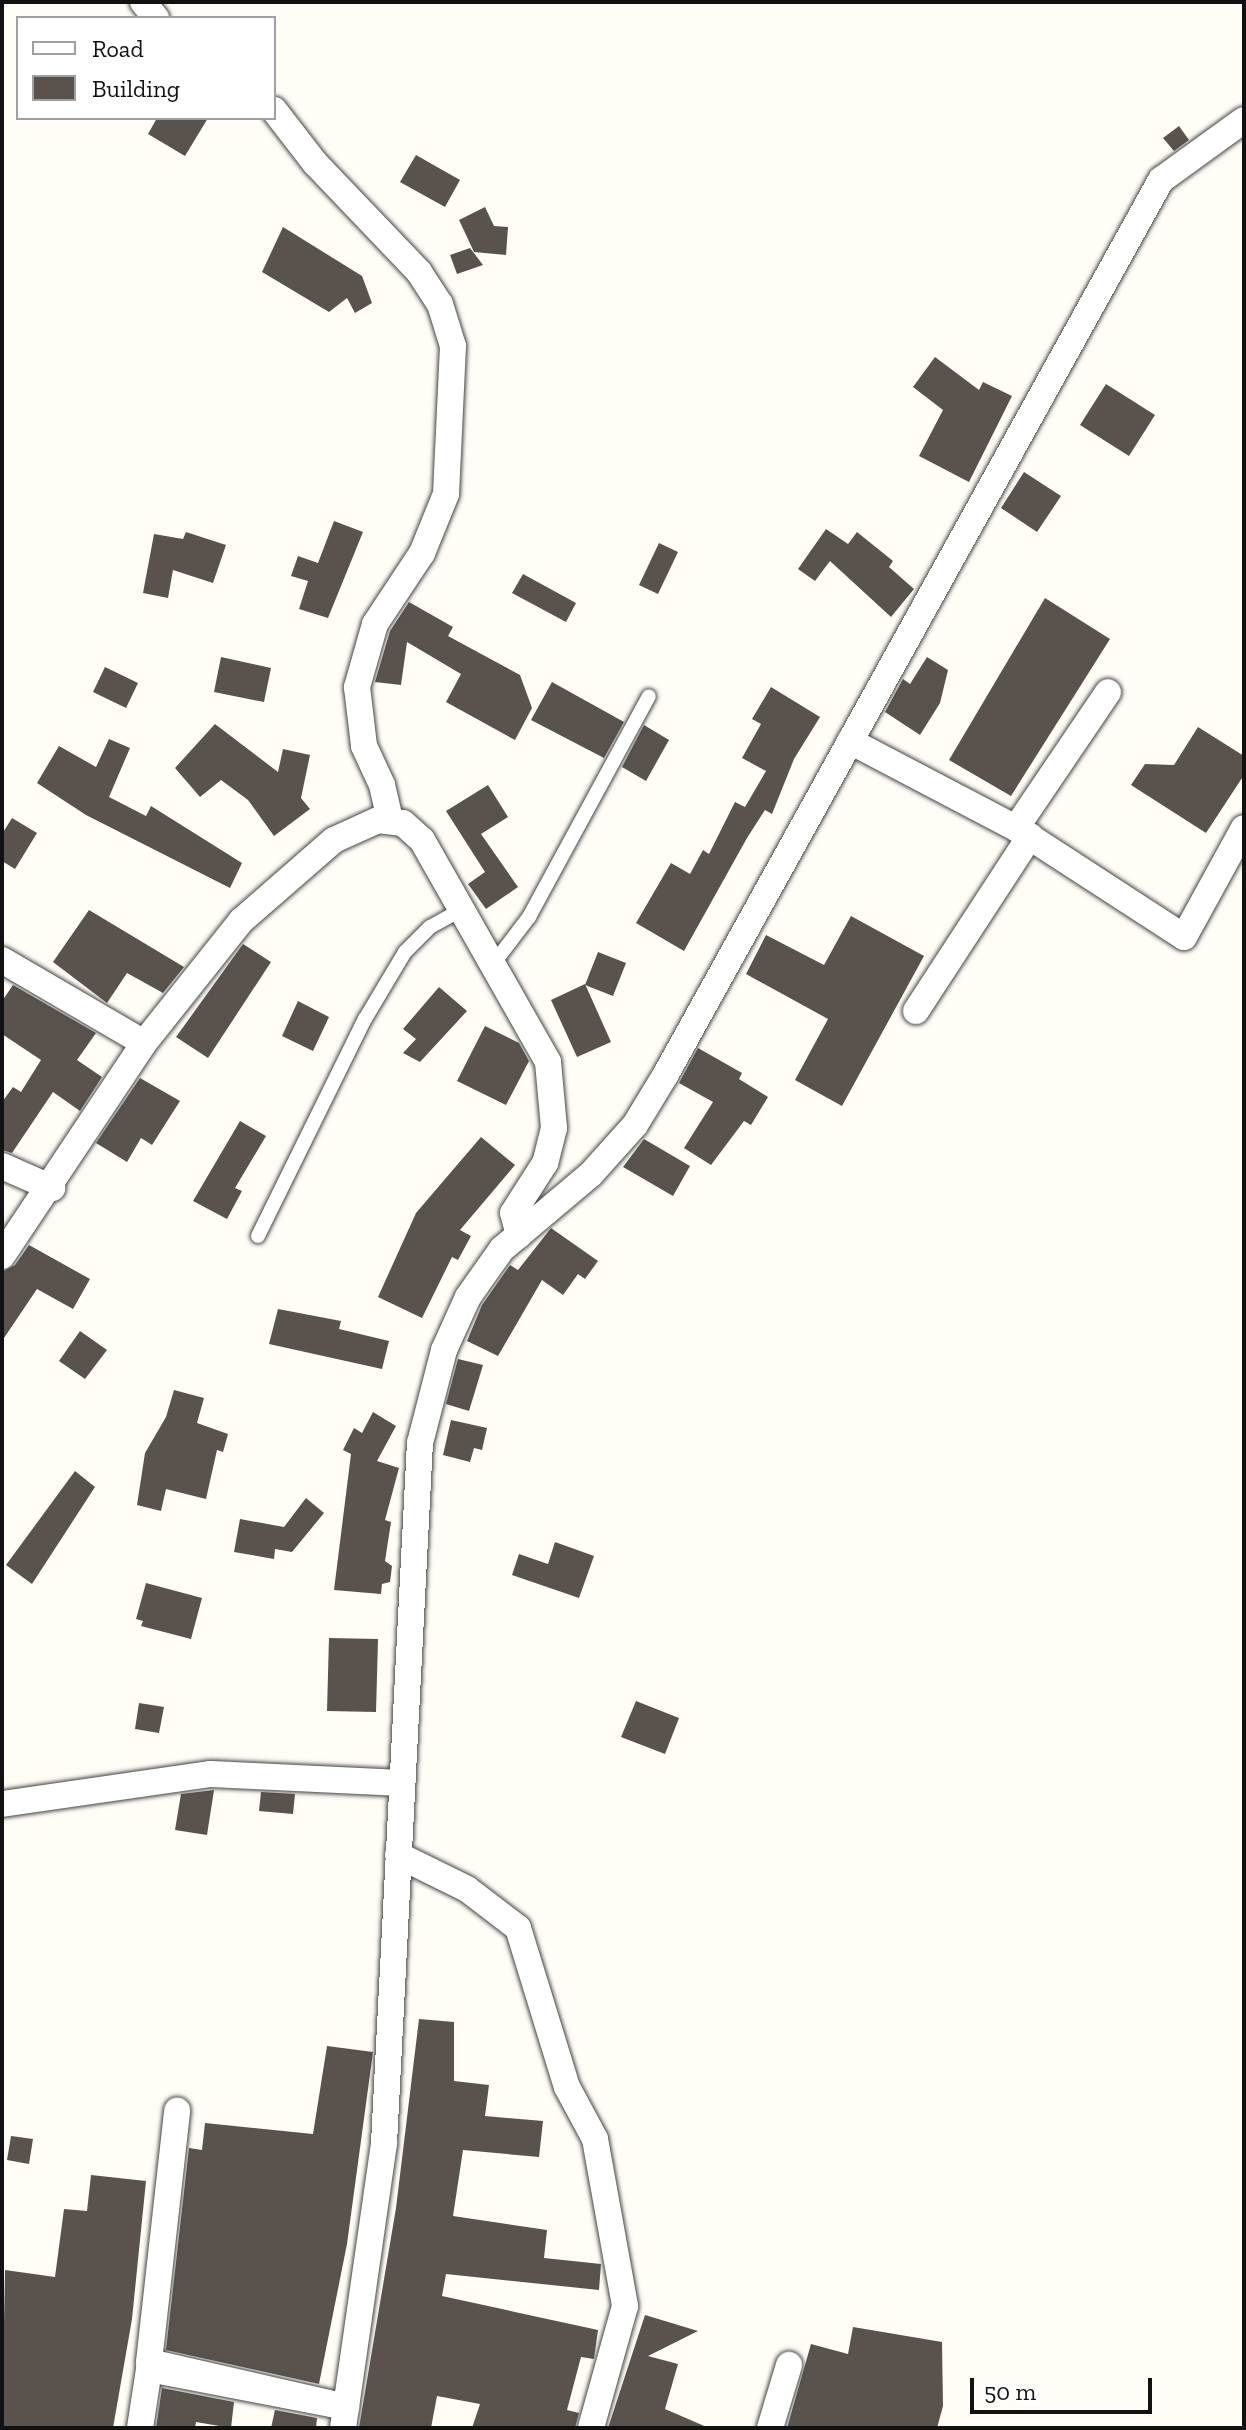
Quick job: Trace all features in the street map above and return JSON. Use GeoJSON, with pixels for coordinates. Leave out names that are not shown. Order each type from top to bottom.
{"type":"FeatureCollection","features":[{"type":"Feature","properties":{"kind":"street"},"geometry":{"type":"LineString","coordinates":[[276,113],[315,163],[419,272],[440,304],[453,346],[446,494],[422,553],[375,624],[357,687],[364,746],[382,785],[390,820]]}},
{"type":"Feature","properties":{"kind":"street"},"geometry":{"type":"LineString","coordinates":[[345,2418],[384,2143],[420,1443],[444,1350],[468,1297],[519,1235],[591,1174],[635,1125],[1161,180],[1244,120]]}},
{"type":"Feature","properties":{"kind":"street"},"geometry":{"type":"LineString","coordinates":[[916,1011],[1108,692]]}},
{"type":"Feature","properties":{"kind":"street"},"geometry":{"type":"LineString","coordinates":[[850,741],[1023,832],[1184,937],[1244,828]]}},
{"type":"Feature","properties":{"kind":"street"},"geometry":{"type":"LineString","coordinates":[[2,1256],[52,1188],[144,1043],[241,921],[334,840],[366,823],[390,820],[422,840],[539,1039],[553,1086],[548,1154],[513,1213],[519,1235]]}},
{"type":"Feature","properties":{"kind":"street"},"geometry":{"type":"LineString","coordinates":[[2,960],[144,1043]]}},
{"type":"Feature","properties":{"kind":"street"},"geometry":{"type":"LineString","coordinates":[[2,1166],[52,1188]]}},
{"type":"Feature","properties":{"kind":"street"},"geometry":{"type":"LineString","coordinates":[[2,1804],[211,1774],[402,1783]]}},
{"type":"Feature","properties":{"kind":"street"},"geometry":{"type":"LineString","coordinates":[[398,1855],[467,1889],[518,1928],[567,2087],[595,2139],[625,2306],[591,2428]]}},
{"type":"Feature","properties":{"kind":"street"},"geometry":{"type":"LineString","coordinates":[[177,2111],[149,2362],[345,2418]]}},
{"type":"Feature","properties":{"kind":"street"},"geometry":{"type":"LineString","coordinates":[[770,2428],[789,2365]]}},
{"type":"Feature","properties":{"kind":"street"},"geometry":{"type":"LineString","coordinates":[[140,2428],[149,2369],[345,2418]]}},
{"type":"Feature","properties":{"kind":"lane"},"geometry":{"type":"LineString","coordinates":[[494,963],[529,917],[649,696]]}},
{"type":"Feature","properties":{"kind":"lane"},"geometry":{"type":"LineString","coordinates":[[258,1236],[365,1019],[405,952],[430,927],[462,909]]}},
{"type":"Feature","properties":{"kind":"building"},"geometry":{"type":"Polygon","coordinates":[[[156,120],[207,120],[185,156],[148,134],[156,120]]]}},
{"type":"Feature","properties":{"kind":"building"},"geometry":{"type":"Polygon","coordinates":[[[1179,126],[1189,140],[1174,151],[1163,138],[1179,126]]]}},
{"type":"Feature","properties":{"kind":"building"},"geometry":{"type":"Polygon","coordinates":[[[416,155],[460,180],[445,207],[400,182],[416,155]]]}},
{"type":"Feature","properties":{"kind":"building"},"geometry":{"type":"Polygon","coordinates":[[[485,207],[494,226],[508,227],[506,255],[474,252],[459,220],[485,207]]]}},
{"type":"Feature","properties":{"kind":"building"},"geometry":{"type":"Polygon","coordinates":[[[283,227],[362,276],[372,303],[355,313],[347,298],[329,312],[262,272],[283,227]]]}},
{"type":"Feature","properties":{"kind":"building"},"geometry":{"type":"Polygon","coordinates":[[[470,248],[483,265],[457,274],[450,255],[470,248]]]}},
{"type":"Feature","properties":{"kind":"building"},"geometry":{"type":"Polygon","coordinates":[[[935,357],[979,390],[983,382],[1012,396],[969,482],[919,456],[943,410],[913,387],[935,357]]]}},
{"type":"Feature","properties":{"kind":"building"},"geometry":{"type":"Polygon","coordinates":[[[1106,384],[1155,415],[1129,456],[1080,425],[1106,384]]]}},
{"type":"Feature","properties":{"kind":"building"},"geometry":{"type":"Polygon","coordinates":[[[1024,472],[1061,496],[1037,532],[1001,508],[1024,472]]]}},
{"type":"Feature","properties":{"kind":"building"},"geometry":{"type":"Polygon","coordinates":[[[334,521],[363,532],[328,618],[299,609],[308,581],[291,576],[298,556],[318,563],[334,521]]]}},
{"type":"Feature","properties":{"kind":"building"},"geometry":{"type":"Polygon","coordinates":[[[826,529],[848,544],[857,532],[893,561],[889,567],[914,589],[891,617],[830,561],[815,581],[798,569],[826,529]]]}},
{"type":"Feature","properties":{"kind":"building"},"geometry":{"type":"Polygon","coordinates":[[[186,532],[226,545],[213,583],[173,570],[168,598],[143,593],[154,534],[183,539],[186,532]]]}},
{"type":"Feature","properties":{"kind":"building"},"geometry":{"type":"Polygon","coordinates":[[[659,543],[678,552],[658,594],[639,585],[659,543]]]}},
{"type":"Feature","properties":{"kind":"building"},"geometry":{"type":"Polygon","coordinates":[[[523,574],[576,603],[566,622],[512,593],[523,574]]]}},
{"type":"Feature","properties":{"kind":"building"},"geometry":{"type":"Polygon","coordinates":[[[1045,598],[1110,639],[1011,796],[949,760],[1045,598]]]}},
{"type":"Feature","properties":{"kind":"building"},"geometry":{"type":"Polygon","coordinates":[[[409,602],[453,627],[448,636],[520,675],[532,708],[515,740],[446,702],[461,674],[407,642],[401,685],[375,682],[390,631],[409,602]]]}},
{"type":"Feature","properties":{"kind":"building"},"geometry":{"type":"Polygon","coordinates":[[[221,657],[271,668],[264,702],[214,692],[221,657]]]}},
{"type":"Feature","properties":{"kind":"building"},"geometry":{"type":"Polygon","coordinates":[[[927,657],[948,670],[940,703],[920,735],[885,712],[903,679],[910,684],[927,657]]]}},
{"type":"Feature","properties":{"kind":"building"},"geometry":{"type":"Polygon","coordinates":[[[105,667],[138,683],[126,708],[93,692],[105,667]]]}},
{"type":"Feature","properties":{"kind":"building"},"geometry":{"type":"Polygon","coordinates":[[[552,682],[624,722],[604,758],[531,720],[552,682]]]}},
{"type":"Feature","properties":{"kind":"building"},"geometry":{"type":"Polygon","coordinates":[[[771,687],[820,717],[794,759],[772,814],[765,810],[747,838],[684,951],[636,923],[671,863],[690,874],[703,850],[709,854],[735,802],[745,807],[766,771],[742,758],[761,724],[752,719],[771,687]]]}},
{"type":"Feature","properties":{"kind":"building"},"geometry":{"type":"Polygon","coordinates":[[[215,724],[278,772],[283,749],[310,755],[301,798],[310,809],[274,836],[248,800],[221,780],[200,797],[175,768],[215,724]]]}},
{"type":"Feature","properties":{"kind":"building"},"geometry":{"type":"Polygon","coordinates":[[[644,725],[669,740],[646,781],[622,767],[644,725]]]}},
{"type":"Feature","properties":{"kind":"building"},"geometry":{"type":"Polygon","coordinates":[[[1198,727],[1244,756],[1244,775],[1206,833],[1131,785],[1145,764],[1174,765],[1198,727]]]}},
{"type":"Feature","properties":{"kind":"building"},"geometry":{"type":"Polygon","coordinates":[[[109,739],[130,748],[109,797],[146,816],[151,806],[242,863],[230,888],[86,815],[37,783],[59,746],[96,767],[109,739]]]}},
{"type":"Feature","properties":{"kind":"building"},"geometry":{"type":"Polygon","coordinates":[[[488,785],[508,817],[481,834],[518,887],[486,909],[468,884],[485,872],[446,811],[488,785]]]}},
{"type":"Feature","properties":{"kind":"building"},"geometry":{"type":"Polygon","coordinates":[[[12,818],[37,833],[15,869],[2,861],[2,834],[12,818]]]}},
{"type":"Feature","properties":{"kind":"building"},"geometry":{"type":"Polygon","coordinates":[[[89,910],[184,967],[163,993],[127,973],[107,1003],[53,962],[89,910]]]}},
{"type":"Feature","properties":{"kind":"building"},"geometry":{"type":"Polygon","coordinates":[[[851,916],[924,956],[842,1106],[795,1080],[828,1019],[746,974],[766,935],[824,965],[851,916]]]}},
{"type":"Feature","properties":{"kind":"building"},"geometry":{"type":"Polygon","coordinates":[[[243,944],[271,962],[208,1058],[176,1037],[243,944]]]}},
{"type":"Feature","properties":{"kind":"building"},"geometry":{"type":"Polygon","coordinates":[[[598,952],[626,963],[613,996],[585,985],[598,952]]]}},
{"type":"Feature","properties":{"kind":"building"},"geometry":{"type":"Polygon","coordinates":[[[585,984],[611,1042],[577,1057],[551,1000],[585,984]]]}},
{"type":"Feature","properties":{"kind":"building"},"geometry":{"type":"Polygon","coordinates":[[[13,985],[96,1033],[77,1060],[102,1077],[80,1111],[53,1092],[12,1153],[2,1150],[2,1102],[13,1087],[21,1092],[41,1060],[2,1034],[2,1001],[13,985]]]}},
{"type":"Feature","properties":{"kind":"building"},"geometry":{"type":"Polygon","coordinates":[[[439,987],[467,1011],[420,1062],[403,1053],[416,1039],[403,1029],[439,987]]]}},
{"type":"Feature","properties":{"kind":"building"},"geometry":{"type":"Polygon","coordinates":[[[298,1001],[329,1017],[313,1051],[282,1036],[298,1001]]]}},
{"type":"Feature","properties":{"kind":"building"},"geometry":{"type":"Polygon","coordinates":[[[485,1026],[519,1043],[529,1061],[506,1105],[457,1081],[485,1026]]]}},
{"type":"Feature","properties":{"kind":"building"},"geometry":{"type":"Polygon","coordinates":[[[698,1048],[742,1073],[739,1079],[768,1097],[751,1125],[744,1121],[711,1165],[684,1148],[713,1102],[679,1083],[698,1048]]]}},
{"type":"Feature","properties":{"kind":"building"},"geometry":{"type":"Polygon","coordinates":[[[140,1078],[180,1101],[152,1145],[141,1138],[127,1162],[96,1143],[140,1078]]]}},
{"type":"Feature","properties":{"kind":"building"},"geometry":{"type":"Polygon","coordinates":[[[240,1121],[266,1136],[235,1188],[242,1191],[227,1219],[193,1201],[240,1121]]]}},
{"type":"Feature","properties":{"kind":"building"},"geometry":{"type":"Polygon","coordinates":[[[481,1137],[515,1165],[460,1230],[471,1236],[458,1260],[452,1257],[422,1318],[378,1297],[416,1213],[481,1137]]]}},
{"type":"Feature","properties":{"kind":"building"},"geometry":{"type":"Polygon","coordinates":[[[644,1139],[690,1166],[673,1196],[623,1167],[644,1139]]]}},
{"type":"Feature","properties":{"kind":"building"},"geometry":{"type":"Polygon","coordinates":[[[551,1228],[598,1261],[585,1279],[578,1274],[563,1295],[542,1280],[498,1356],[467,1341],[482,1305],[510,1265],[518,1270],[551,1228]]]}},
{"type":"Feature","properties":{"kind":"building"},"geometry":{"type":"Polygon","coordinates":[[[29,1245],[90,1279],[73,1309],[37,1289],[2,1341],[2,1272],[15,1265],[29,1245]]]}},
{"type":"Feature","properties":{"kind":"building"},"geometry":{"type":"Polygon","coordinates":[[[278,1309],[341,1321],[339,1329],[389,1341],[382,1369],[269,1344],[278,1309]]]}},
{"type":"Feature","properties":{"kind":"building"},"geometry":{"type":"Polygon","coordinates":[[[80,1331],[107,1350],[85,1379],[59,1361],[80,1331]]]}},
{"type":"Feature","properties":{"kind":"building"},"geometry":{"type":"Polygon","coordinates":[[[458,1359],[483,1365],[469,1411],[446,1404],[458,1359]]]}},
{"type":"Feature","properties":{"kind":"building"},"geometry":{"type":"Polygon","coordinates":[[[174,1390],[204,1398],[197,1423],[228,1434],[223,1452],[217,1450],[206,1499],[166,1489],[161,1511],[137,1505],[145,1453],[166,1417],[174,1390]]]}},
{"type":"Feature","properties":{"kind":"building"},"geometry":{"type":"Polygon","coordinates":[[[373,1412],[396,1426],[377,1461],[399,1468],[385,1520],[391,1522],[385,1561],[392,1566],[390,1582],[382,1584],[381,1594],[334,1590],[351,1454],[343,1450],[354,1428],[362,1433],[373,1412]]]}},
{"type":"Feature","properties":{"kind":"building"},"geometry":{"type":"Polygon","coordinates":[[[451,1420],[487,1428],[482,1450],[474,1448],[470,1462],[443,1455],[451,1420]]]}},
{"type":"Feature","properties":{"kind":"building"},"geometry":{"type":"Polygon","coordinates":[[[75,1471],[95,1487],[32,1584],[6,1565],[75,1471]]]}},
{"type":"Feature","properties":{"kind":"building"},"geometry":{"type":"Polygon","coordinates":[[[306,1498],[324,1513],[292,1552],[275,1549],[274,1559],[234,1552],[240,1519],[284,1527],[306,1498]]]}},
{"type":"Feature","properties":{"kind":"building"},"geometry":{"type":"Polygon","coordinates":[[[555,1542],[594,1556],[579,1598],[512,1575],[519,1554],[548,1564],[555,1542]]]}},
{"type":"Feature","properties":{"kind":"building"},"geometry":{"type":"Polygon","coordinates":[[[146,1583],[202,1598],[191,1639],[141,1626],[143,1621],[136,1619],[146,1583]]]}},
{"type":"Feature","properties":{"kind":"building"},"geometry":{"type":"Polygon","coordinates":[[[329,1638],[378,1639],[376,1712],[327,1711],[329,1638]]]}},
{"type":"Feature","properties":{"kind":"building"},"geometry":{"type":"Polygon","coordinates":[[[636,1701],[679,1718],[665,1754],[621,1737],[636,1701]]]}},
{"type":"Feature","properties":{"kind":"building"},"geometry":{"type":"Polygon","coordinates":[[[139,1703],[164,1707],[159,1733],[135,1729],[139,1703]]]}},
{"type":"Feature","properties":{"kind":"building"},"geometry":{"type":"Polygon","coordinates":[[[214,1790],[207,1835],[175,1830],[181,1794],[214,1790]]]}},
{"type":"Feature","properties":{"kind":"building"},"geometry":{"type":"Polygon","coordinates":[[[261,1792],[295,1794],[293,1814],[259,1811],[261,1792]]]}},
{"type":"Feature","properties":{"kind":"building"},"geometry":{"type":"Polygon","coordinates":[[[419,2019],[454,2022],[454,2081],[489,2085],[485,2116],[543,2121],[539,2157],[463,2150],[453,2216],[547,2230],[544,2258],[601,2264],[599,2290],[446,2274],[442,2296],[598,2330],[594,2359],[581,2357],[567,2410],[579,2413],[575,2428],[472,2428],[480,2404],[437,2396],[431,2428],[359,2428],[396,2208],[419,2019]]]}},
{"type":"Feature","properties":{"kind":"building"},"geometry":{"type":"Polygon","coordinates":[[[327,2046],[373,2052],[347,2244],[319,2384],[166,2350],[189,2148],[202,2150],[205,2123],[313,2134],[327,2046]]]}},
{"type":"Feature","properties":{"kind":"building"},"geometry":{"type":"Polygon","coordinates":[[[11,2136],[33,2139],[29,2164],[7,2160],[11,2136]]]}},
{"type":"Feature","properties":{"kind":"building"},"geometry":{"type":"Polygon","coordinates":[[[91,2175],[146,2181],[132,2319],[113,2428],[2,2428],[5,2270],[55,2277],[64,2209],[87,2211],[91,2175]]]}},
{"type":"Feature","properties":{"kind":"building"},"geometry":{"type":"Polygon","coordinates":[[[645,2315],[698,2331],[648,2356],[678,2364],[665,2409],[709,2428],[608,2428],[645,2315]]]}},
{"type":"Feature","properties":{"kind":"building"},"geometry":{"type":"Polygon","coordinates":[[[853,2327],[942,2342],[943,2406],[937,2428],[787,2428],[811,2344],[848,2354],[853,2327]]]}},
{"type":"Feature","properties":{"kind":"building"},"geometry":{"type":"Polygon","coordinates":[[[162,2388],[234,2402],[231,2428],[196,2422],[195,2428],[156,2428],[162,2388]]]}},
{"type":"Feature","properties":{"kind":"building"},"geometry":{"type":"Polygon","coordinates":[[[275,2410],[317,2418],[316,2428],[271,2428],[275,2410]]]}}]}
